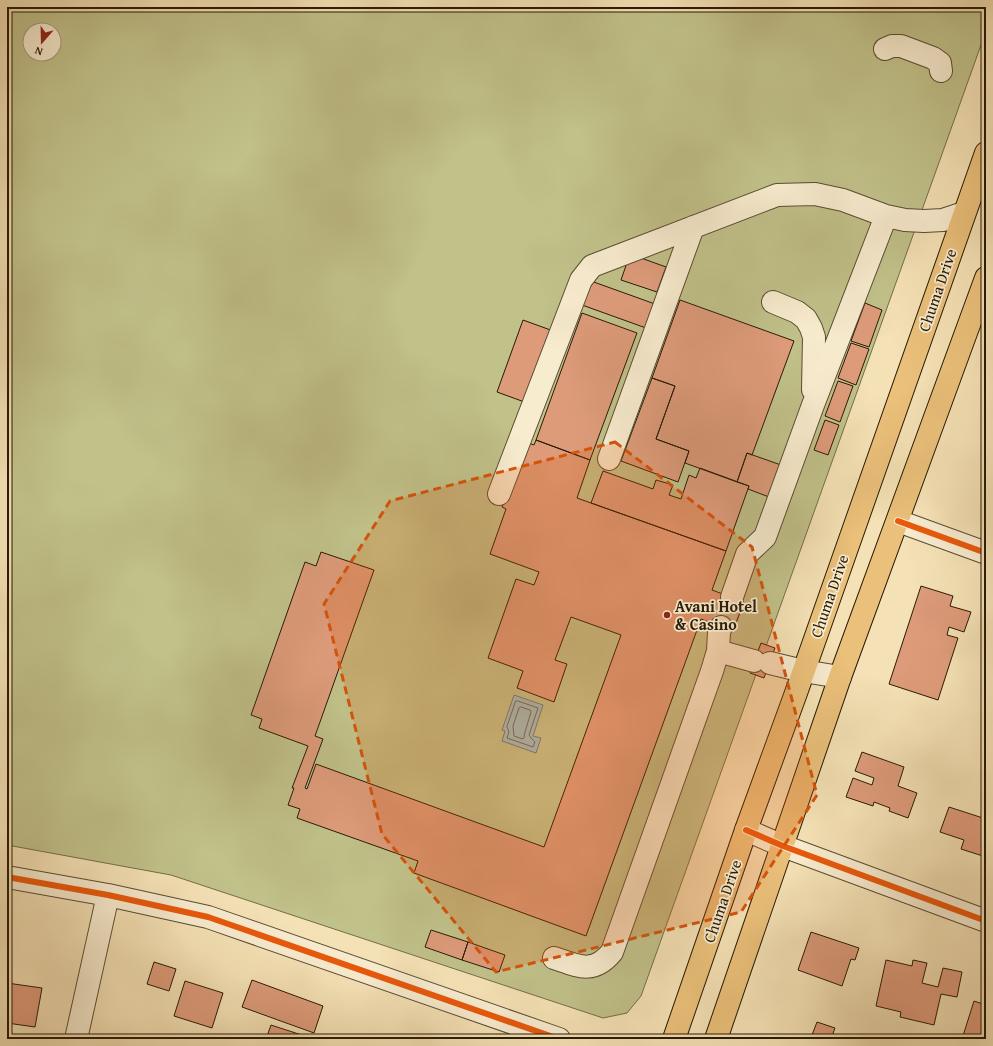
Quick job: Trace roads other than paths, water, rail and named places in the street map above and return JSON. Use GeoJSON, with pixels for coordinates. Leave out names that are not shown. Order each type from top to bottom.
{"type":"FeatureCollection","features":[{"type":"Feature","properties":{"kind":"main road","name":"Chuma Drive"},"geometry":{"type":"LineString","coordinates":[[674,1039],[746,830],[796,693],[986,153]]}},
{"type":"Feature","properties":{"kind":"main road"},"geometry":{"type":"LineString","coordinates":[[716,1039],[840,677],[986,278]]}},
{"type":"Feature","properties":{"kind":"street"},"geometry":{"type":"LineString","coordinates":[[885,49],[892,46],[901,46],[933,58],[940,64],[941,71]]}},
{"type":"Feature","properties":{"kind":"street"},"geometry":{"type":"LineString","coordinates":[[500,494],[581,280],[592,266],[776,195],[815,194],[843,200],[886,216],[924,222],[943,220],[964,214]]}},
{"type":"Feature","properties":{"kind":"street"},"geometry":{"type":"LineString","coordinates":[[732,597],[747,554],[765,536],[813,405],[886,216]]}},
{"type":"Feature","properties":{"kind":"street"},"geometry":{"type":"LineString","coordinates":[[609,459],[693,227]]}},
{"type":"Feature","properties":{"kind":"street"},"geometry":{"type":"LineString","coordinates":[[773,302],[797,312],[806,319],[811,328],[814,337],[813,405]]}},
{"type":"Feature","properties":{"kind":"street"},"geometry":{"type":"LineString","coordinates":[[898,521],[986,553]]}},
{"type":"Feature","properties":{"kind":"street"},"geometry":{"type":"LineString","coordinates":[[554,958],[579,966],[590,966],[599,964],[612,952],[704,693],[718,651],[719,632],[721,627]]}},
{"type":"Feature","properties":{"kind":"street"},"geometry":{"type":"LineString","coordinates":[[718,651],[803,671],[840,677]]}},
{"type":"Feature","properties":{"kind":"street"},"geometry":{"type":"LineString","coordinates":[[746,830],[783,846],[986,921]]}},
{"type":"Feature","properties":{"kind":"street"},"geometry":{"type":"LineString","coordinates":[[7,877],[108,895],[208,918],[558,1039]]}},
{"type":"Feature","properties":{"kind":"street"},"geometry":{"type":"LineString","coordinates":[[76,1039],[108,895]]}},
{"type":"Feature","properties":{"kind":"water"},"geometry":{"type":"Polygon","coordinates":[[[514,695],[543,705],[533,736],[541,738],[536,753],[502,741],[505,731],[502,730],[514,695]]]}},
{"type":"Feature","properties":{"kind":"tunnel"},"geometry":{"type":"LineString","coordinates":[[721,627],[732,597]]}},
{"type":"Feature","properties":{"kind":"place","name":"Avani Hotel & Casino"},"geometry":{"type":"Point","coordinates":[667,615]}}]}
